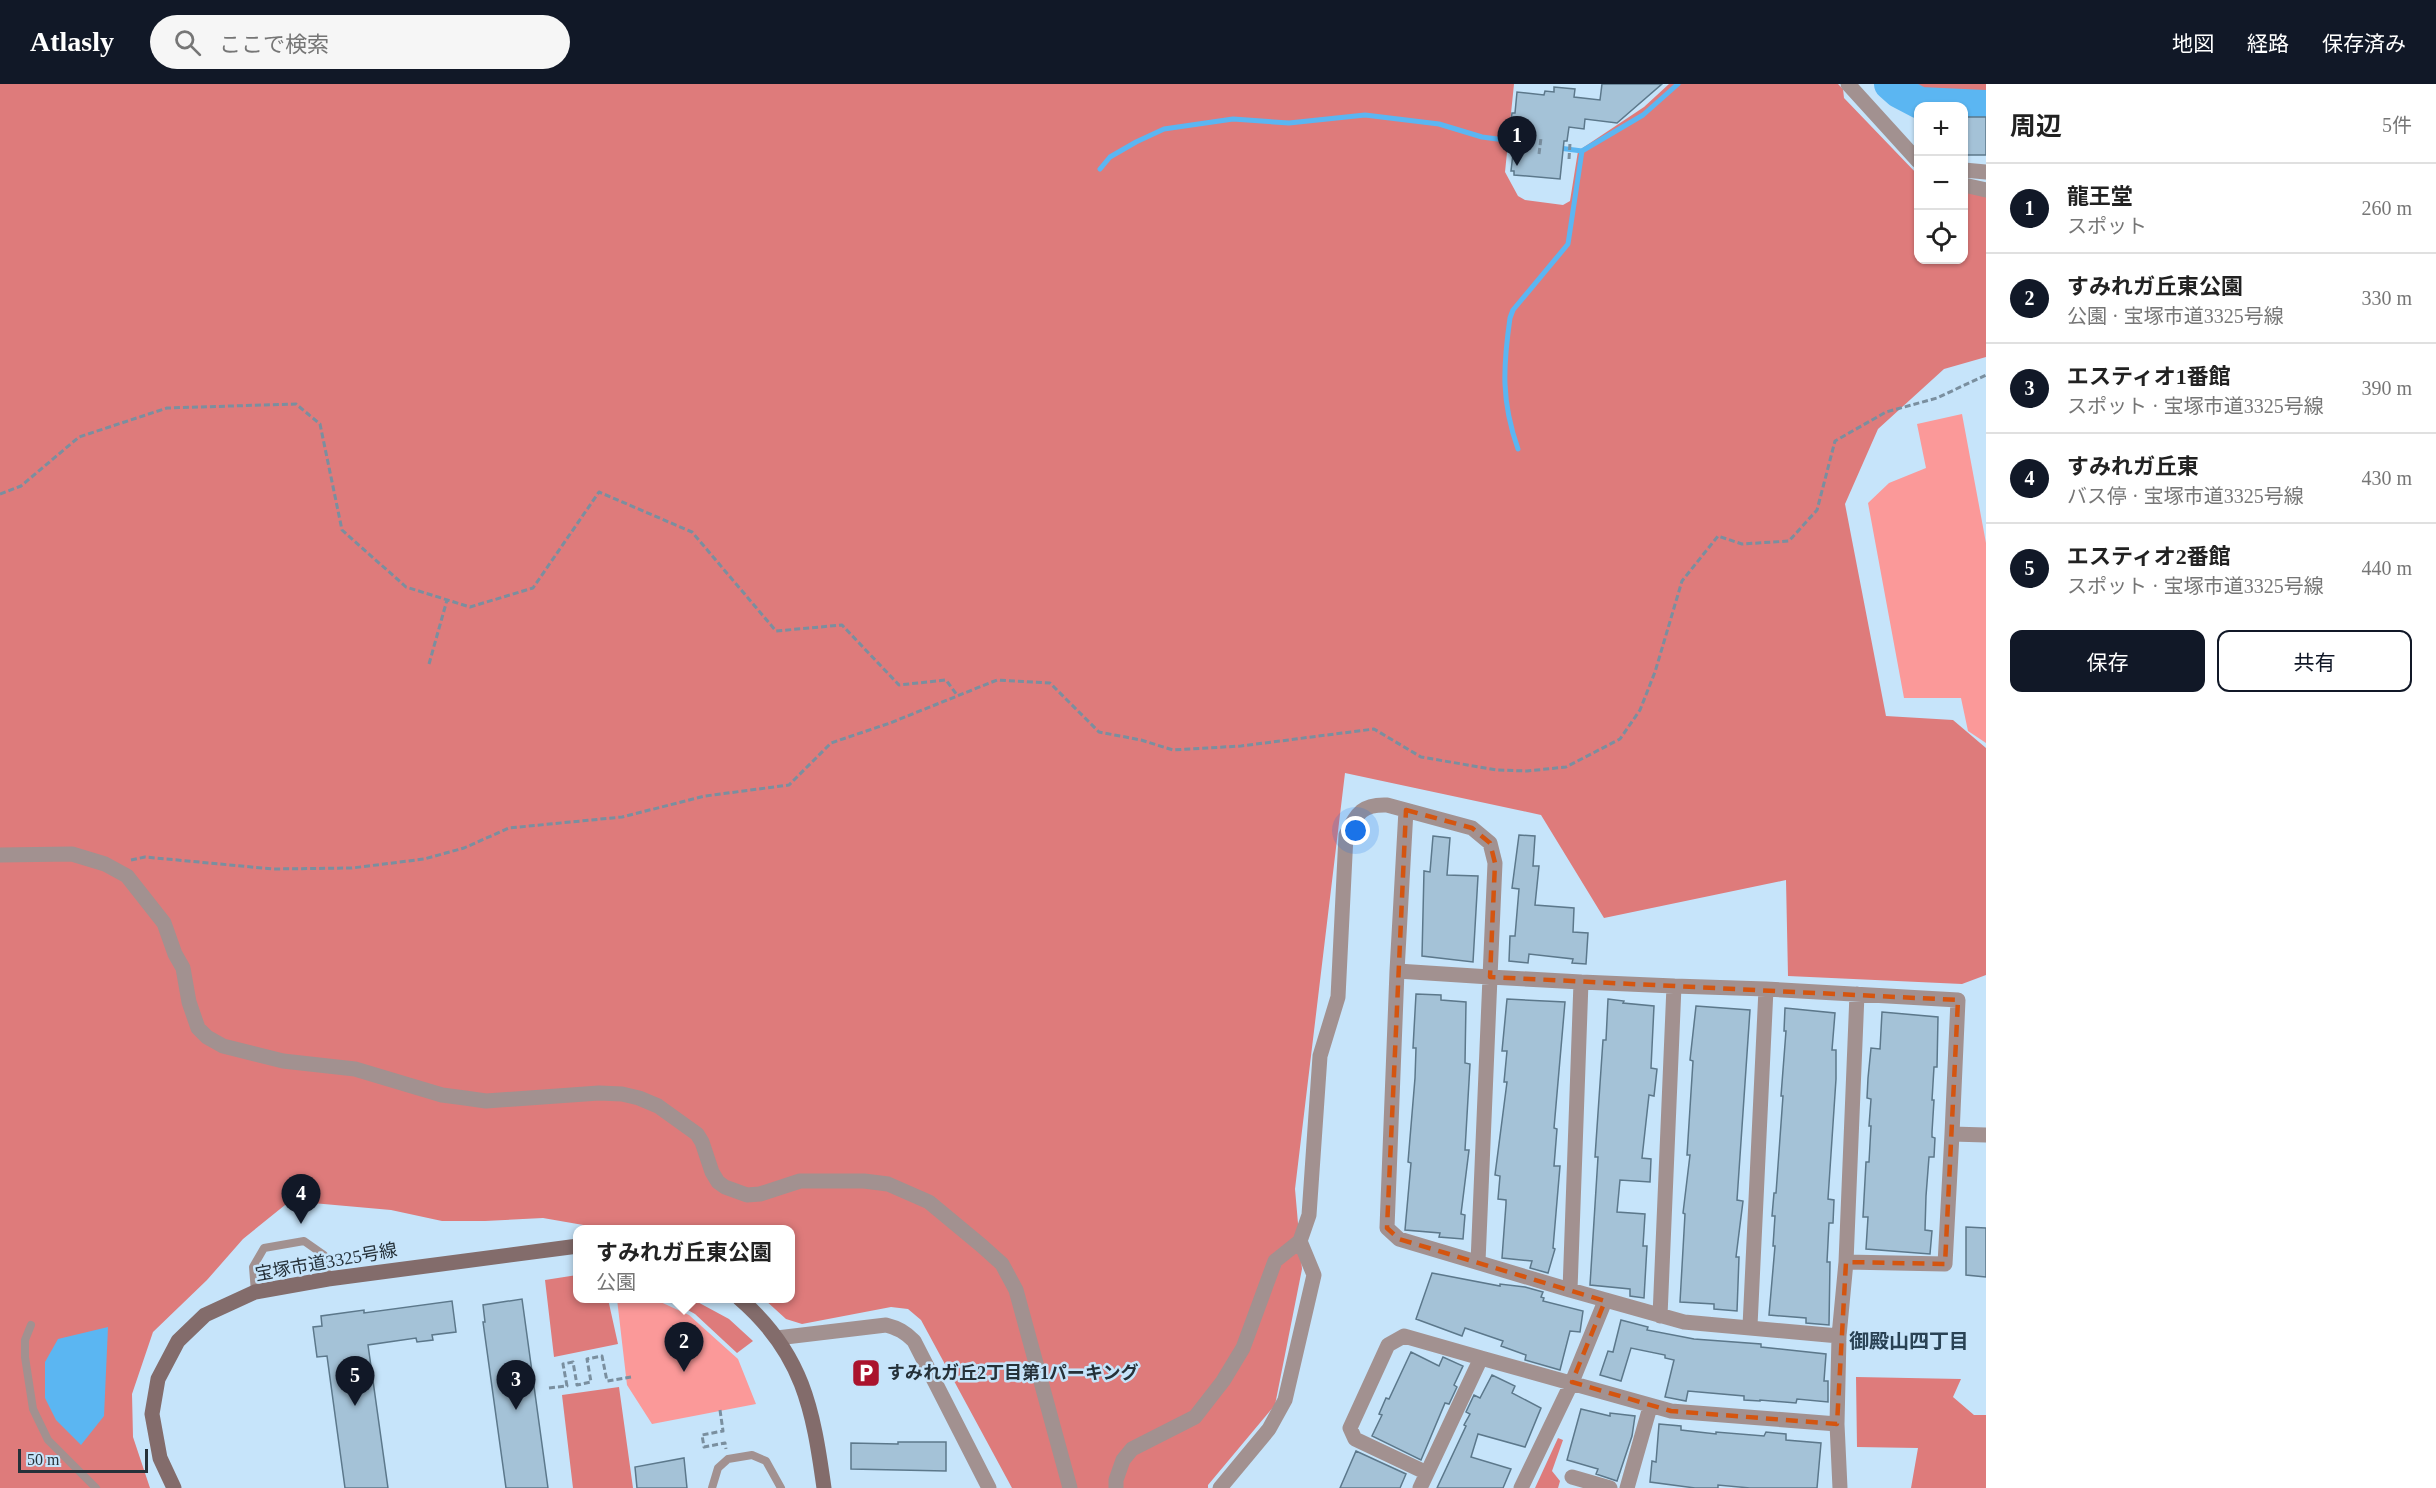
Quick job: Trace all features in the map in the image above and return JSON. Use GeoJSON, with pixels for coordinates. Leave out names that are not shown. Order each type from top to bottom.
{"type":"FeatureCollection","features":[{"type":"Feature","properties":{"kind":"street"},"geometry":{"type":"LineString","coordinates":[[1848,84],[1914,157]]}},
{"type":"Feature","properties":{"kind":"street"},"geometry":{"type":"LineString","coordinates":[[1968,170],[1986,172]]}},
{"type":"Feature","properties":{"kind":"street"},"geometry":{"type":"LineString","coordinates":[[1968,186],[1986,190]]}},
{"type":"Feature","properties":{"kind":"street"},"geometry":{"type":"LineString","coordinates":[[1116,1488],[1116,1479],[1123,1460],[1132,1449],[1194,1417],[1223,1381],[1247,1340],[1275,1261],[1300,1241],[1309,1215],[1320,1056],[1338,997],[1346,835],[1357,813],[1373,804],[1387,805],[1472,828],[1490,843],[1495,863],[1478,1262]]}},
{"type":"Feature","properties":{"kind":"street"},"geometry":{"type":"LineString","coordinates":[[1406,810],[1387,1228],[1399,1239],[1605,1301],[1684,1322],[1750,1326],[1839,1336]]}},
{"type":"Feature","properties":{"kind":"street"},"geometry":{"type":"LineString","coordinates":[[0,855],[72,854],[105,864],[127,876],[164,923],[183,968],[189,1002],[198,1028],[207,1037],[223,1046],[283,1061],[355,1069],[442,1095],[486,1101],[599,1093],[622,1094],[658,1106],[697,1134],[718,1182],[734,1191],[747,1195],[760,1194],[800,1181],[864,1181],[888,1184],[929,1202],[1002,1264],[1016,1290],[1070,1488]]}},
{"type":"Feature","properties":{"kind":"street"},"geometry":{"type":"LineString","coordinates":[[1397,971],[1958,1000],[1945,1264],[1846,1262]]}},
{"type":"Feature","properties":{"kind":"street"},"geometry":{"type":"LineString","coordinates":[[1570,1290],[1581,982]]}},
{"type":"Feature","properties":{"kind":"street"},"geometry":{"type":"LineString","coordinates":[[1660,1316],[1674,987]]}},
{"type":"Feature","properties":{"kind":"street"},"geometry":{"type":"LineString","coordinates":[[1750,1326],[1766,989]]}},
{"type":"Feature","properties":{"kind":"street"},"geometry":{"type":"LineString","coordinates":[[1840,1488],[1837,1424],[1839,1336],[1846,1262],[1857,994]]}},
{"type":"Feature","properties":{"kind":"street"},"geometry":{"type":"LineString","coordinates":[[1952,1134],[1986,1135]]}},
{"type":"Feature","properties":{"kind":"street"},"geometry":{"type":"LineString","coordinates":[[1220,1488],[1269,1429],[1285,1400],[1314,1275],[1300,1241]]}},
{"type":"Feature","properties":{"kind":"street","name":"宝塚市道3325号線"},"geometry":{"type":"LineString","coordinates":[[174,1488],[160,1458],[152,1414],[158,1378],[178,1341],[204,1314],[255,1292],[328,1279],[573,1247]]}},
{"type":"Feature","properties":{"kind":"street"},"geometry":{"type":"LineString","coordinates":[[1521,1488],[1572,1382],[1605,1301]]}},
{"type":"Feature","properties":{"kind":"street"},"geometry":{"type":"LineString","coordinates":[[744,1303],[777,1338],[797,1368],[816,1429],[824,1488]]}},
{"type":"Feature","properties":{"kind":"street"},"geometry":{"type":"LineString","coordinates":[[777,1338],[886,1325],[907,1333],[914,1341],[989,1488]]}},
{"type":"Feature","properties":{"kind":"street"},"geometry":{"type":"LineString","coordinates":[[1427,1473],[1355,1439],[1350,1428],[1388,1345],[1404,1336],[1572,1382],[1650,1407],[1671,1411],[1837,1424]]}},
{"type":"Feature","properties":{"kind":"street"},"geometry":{"type":"LineString","coordinates":[[1420,1488],[1481,1358]]}},
{"type":"Feature","properties":{"kind":"street"},"geometry":{"type":"LineString","coordinates":[[1627,1488],[1650,1407]]}},
{"type":"Feature","properties":{"kind":"street"},"geometry":{"type":"LineString","coordinates":[[1572,1477],[1610,1488]]}},
{"type":"Feature","properties":{"kind":"lane"},"geometry":{"type":"LineString","coordinates":[[255,1292],[253,1267],[264,1248],[304,1241],[324,1255],[328,1279]]}},
{"type":"Feature","properties":{"kind":"lane"},"geometry":{"type":"LineString","coordinates":[[31,1325],[25,1340],[25,1357],[33,1409],[48,1440],[96,1488]]}},
{"type":"Feature","properties":{"kind":"lane"},"geometry":{"type":"LineString","coordinates":[[711,1488],[718,1468],[728,1459],[752,1455],[766,1461],[781,1488]]}},
{"type":"Feature","properties":{"kind":"path"},"geometry":{"type":"LineString","coordinates":[[1539,154],[1541,138]]}},
{"type":"Feature","properties":{"kind":"path"},"geometry":{"type":"LineString","coordinates":[[1569,159],[1570,143]]}},
{"type":"Feature","properties":{"kind":"path"},"geometry":{"type":"LineString","coordinates":[[105,864],[145,857],[284,869],[352,868],[424,858],[464,848],[509,828],[622,817],[705,796],[789,785],[831,743],[890,723],[997,680],[1050,683],[1099,732],[1141,740],[1173,750],[1241,746],[1374,729],[1420,757],[1497,770],[1527,771],[1566,767],[1620,739],[1640,710],[1655,672],[1682,581],[1718,536],[1742,544],[1789,541],[1817,510],[1835,441],[1886,412],[1938,398],[1986,375]]}},
{"type":"Feature","properties":{"kind":"path"},"geometry":{"type":"LineString","coordinates":[[0,494],[21,486],[79,437],[167,408],[296,404],[320,424],[342,530],[406,587],[470,607],[534,588],[598,492],[692,532],[776,631],[842,625],[899,686],[946,680],[957,695]]}},
{"type":"Feature","properties":{"kind":"path"},"geometry":{"type":"LineString","coordinates":[[429,664],[447,600]]}},
{"type":"Feature","properties":{"kind":"path"},"geometry":{"type":"LineString","coordinates":[[549,1388],[567,1386],[563,1364],[573,1362],[577,1385],[591,1382],[587,1359],[602,1356],[607,1381],[632,1377]]}},
{"type":"Feature","properties":{"kind":"path"},"geometry":{"type":"LineString","coordinates":[[720,1410],[723,1431],[702,1435],[704,1447],[725,1443]]}},
{"type":"Feature","properties":{"kind":"highlighted area"},"geometry":{"type":"Polygon","coordinates":[[[1406,810],[1472,828],[1490,843],[1495,863],[1490,977],[1958,1000],[1945,1264],[1846,1262],[1837,1424],[1671,1411],[1572,1382],[1605,1301],[1399,1239],[1387,1228],[1406,810]]]}},
{"type":"Feature","properties":{"kind":"shaded area"},"geometry":{"type":"Polygon","coordinates":[[[0,84],[1514,84],[1505,172],[1518,196],[1525,200],[1563,205],[1570,201],[1578,151],[1644,107],[1669,84],[1838,84],[1843,89],[1844,98],[1914,171],[1914,264],[1968,264],[1968,191],[1986,195],[1986,357],[1944,369],[1878,429],[1845,504],[1886,716],[1953,720],[1986,748],[1986,975],[1962,984],[1788,976],[1786,880],[1604,918],[1541,815],[1345,773],[1295,1189],[1302,1269],[1275,1405],[1208,1485],[1208,1488],[1012,1488],[921,1320],[908,1309],[891,1307],[802,1324],[786,1319],[768,1303],[795,1303],[795,1225],[583,1225],[543,1218],[442,1221],[391,1210],[290,1201],[243,1239],[207,1280],[153,1332],[132,1394],[133,1437],[150,1488],[0,1488],[0,84]]]}},
{"type":"Feature","properties":{"kind":"shaded area"},"geometry":{"type":"Polygon","coordinates":[[[1902,84],[1986,84],[1986,100],[1924,96],[1902,84]]]}},
{"type":"Feature","properties":{"kind":"shaded area"},"geometry":{"type":"Polygon","coordinates":[[[1962,414],[1986,543],[1986,743],[1968,731],[1961,698],[1904,698],[1868,503],[1889,483],[1926,468],[1917,424],[1962,414]]]}},
{"type":"Feature","properties":{"kind":"shaded area"},"geometry":{"type":"Polygon","coordinates":[[[573,1276],[573,1303],[609,1303],[618,1344],[554,1357],[545,1280],[573,1276]]]}},
{"type":"Feature","properties":{"kind":"shaded area"},"geometry":{"type":"Polygon","coordinates":[[[617,1303],[663,1303],[689,1315],[738,1359],[756,1404],[652,1424],[627,1385],[617,1303]]]}},
{"type":"Feature","properties":{"kind":"shaded area"},"geometry":{"type":"Polygon","coordinates":[[[675,1303],[699,1303],[729,1319],[753,1341],[737,1353],[695,1314],[675,1303]]]}},
{"type":"Feature","properties":{"kind":"shaded area"},"geometry":{"type":"Polygon","coordinates":[[[1856,1377],[1961,1379],[1953,1397],[1974,1415],[1986,1415],[1986,1488],[1911,1488],[1918,1448],[1857,1447],[1856,1377]]]}},
{"type":"Feature","properties":{"kind":"shaded area"},"geometry":{"type":"Polygon","coordinates":[[[619,1387],[633,1488],[573,1488],[562,1395],[619,1387]]]}},
{"type":"Feature","properties":{"kind":"shaded area"},"geometry":{"type":"Polygon","coordinates":[[[1558,1438],[1563,1440],[1552,1471],[1560,1481],[1558,1488],[1535,1488],[1558,1438]]]}},
{"type":"Feature","properties":{"kind":"water"},"geometry":{"type":"Polygon","coordinates":[[[108,1327],[104,1416],[81,1445],[56,1420],[45,1398],[45,1362],[58,1339],[108,1327]]]}},
{"type":"Feature","properties":{"kind":"building"},"geometry":{"type":"Polygon","coordinates":[[[1602,84],[1662,84],[1617,123],[1585,119],[1584,129],[1569,127],[1567,141],[1564,141],[1560,179],[1514,175],[1514,171],[1511,171],[1516,128],[1510,127],[1512,113],[1515,113],[1517,92],[1544,95],[1545,91],[1554,92],[1554,87],[1575,89],[1574,97],[1600,100],[1602,84]]]}},
{"type":"Feature","properties":{"kind":"building"},"geometry":{"type":"Polygon","coordinates":[[[1968,117],[1986,117],[1986,155],[1968,155],[1968,117]]]}},
{"type":"Feature","properties":{"kind":"building"},"geometry":{"type":"Polygon","coordinates":[[[1519,835],[1535,836],[1533,866],[1539,866],[1535,905],[1574,908],[1573,932],[1588,933],[1586,964],[1572,963],[1573,959],[1529,954],[1528,963],[1509,961],[1510,936],[1515,936],[1519,889],[1512,888],[1519,835]]]}},
{"type":"Feature","properties":{"kind":"building"},"geometry":{"type":"Polygon","coordinates":[[[1433,836],[1450,838],[1447,875],[1478,876],[1473,962],[1422,956],[1424,871],[1430,872],[1433,836]]]}},
{"type":"Feature","properties":{"kind":"building"},"geometry":{"type":"Polygon","coordinates":[[[1416,994],[1441,995],[1441,1000],[1466,1002],[1465,1063],[1470,1064],[1465,1150],[1469,1150],[1461,1214],[1465,1215],[1463,1239],[1439,1237],[1440,1233],[1405,1230],[1415,1078],[1416,1048],[1413,1048],[1416,994]]]}},
{"type":"Feature","properties":{"kind":"building"},"geometry":{"type":"Polygon","coordinates":[[[1507,999],[1565,1002],[1554,1128],[1557,1129],[1554,1166],[1560,1166],[1553,1248],[1555,1249],[1548,1273],[1530,1268],[1532,1261],[1502,1258],[1506,1200],[1498,1199],[1500,1176],[1495,1175],[1507,1082],[1504,1082],[1507,1051],[1502,1051],[1507,999]]]}},
{"type":"Feature","properties":{"kind":"building"},"geometry":{"type":"Polygon","coordinates":[[[1608,999],[1654,1006],[1651,1068],[1657,1069],[1654,1096],[1649,1095],[1642,1158],[1651,1159],[1650,1182],[1620,1180],[1617,1212],[1645,1214],[1643,1246],[1647,1246],[1644,1298],[1630,1296],[1630,1289],[1590,1285],[1598,1157],[1595,1157],[1608,999]]]}},
{"type":"Feature","properties":{"kind":"building"},"geometry":{"type":"Polygon","coordinates":[[[1696,1006],[1750,1010],[1737,1200],[1743,1201],[1736,1257],[1739,1257],[1737,1311],[1714,1309],[1714,1304],[1680,1302],[1685,1214],[1683,1213],[1690,1155],[1687,1155],[1693,1061],[1690,1060],[1696,1006]]]}},
{"type":"Feature","properties":{"kind":"building"},"geometry":{"type":"Polygon","coordinates":[[[1785,1008],[1835,1013],[1832,1050],[1836,1050],[1836,1079],[1828,1199],[1834,1200],[1833,1223],[1829,1223],[1827,1262],[1830,1262],[1829,1325],[1806,1323],[1806,1318],[1769,1315],[1775,1246],[1773,1246],[1775,1216],[1772,1216],[1774,1193],[1776,1193],[1783,1096],[1781,1096],[1786,1031],[1784,1031],[1785,1008]]]}},
{"type":"Feature","properties":{"kind":"building"},"geometry":{"type":"Polygon","coordinates":[[[1882,1012],[1938,1017],[1937,1067],[1934,1067],[1932,1100],[1934,1100],[1932,1137],[1935,1138],[1934,1157],[1929,1157],[1926,1196],[1925,1230],[1932,1231],[1930,1254],[1866,1249],[1868,1217],[1863,1217],[1866,1162],[1869,1162],[1871,1126],[1869,1126],[1871,1099],[1867,1098],[1868,1078],[1871,1048],[1880,1049],[1882,1012]]]}},
{"type":"Feature","properties":{"kind":"building"},"geometry":{"type":"Polygon","coordinates":[[[1966,1227],[1986,1228],[1986,1277],[1966,1275],[1966,1227]]]}},
{"type":"Feature","properties":{"kind":"building"},"geometry":{"type":"Polygon","coordinates":[[[1432,1273],[1500,1286],[1500,1284],[1525,1287],[1543,1292],[1541,1297],[1544,1298],[1543,1301],[1583,1311],[1580,1332],[1570,1331],[1560,1370],[1525,1360],[1526,1355],[1501,1346],[1503,1341],[1465,1328],[1462,1336],[1416,1319],[1432,1273]]]}},
{"type":"Feature","properties":{"kind":"building"},"geometry":{"type":"Polygon","coordinates":[[[522,1299],[548,1488],[506,1488],[483,1322],[485,1322],[483,1305],[522,1299]]]}},
{"type":"Feature","properties":{"kind":"building"},"geometry":{"type":"Polygon","coordinates":[[[452,1301],[456,1332],[432,1335],[433,1340],[417,1342],[416,1338],[368,1345],[388,1488],[345,1488],[327,1356],[317,1357],[313,1327],[322,1326],[321,1316],[364,1310],[364,1313],[452,1301]]]}},
{"type":"Feature","properties":{"kind":"building"},"geometry":{"type":"Polygon","coordinates":[[[1621,1320],[1648,1327],[1647,1330],[1694,1339],[1761,1344],[1761,1347],[1826,1354],[1824,1381],[1828,1381],[1828,1402],[1797,1399],[1796,1403],[1744,1400],[1744,1396],[1688,1391],[1686,1401],[1665,1397],[1674,1360],[1665,1358],[1665,1355],[1631,1348],[1621,1381],[1600,1375],[1608,1351],[1613,1352],[1621,1320]]]}},
{"type":"Feature","properties":{"kind":"building"},"geometry":{"type":"Polygon","coordinates":[[[1411,1352],[1439,1366],[1443,1357],[1463,1366],[1454,1385],[1457,1387],[1449,1404],[1445,1403],[1421,1460],[1372,1436],[1382,1415],[1379,1414],[1386,1398],[1389,1399],[1411,1352]]]}},
{"type":"Feature","properties":{"kind":"building"},"geometry":{"type":"Polygon","coordinates":[[[1492,1375],[1515,1386],[1512,1393],[1541,1408],[1525,1447],[1478,1434],[1471,1457],[1511,1469],[1503,1488],[1437,1488],[1466,1426],[1464,1425],[1470,1414],[1466,1412],[1474,1395],[1480,1398],[1492,1375]]]}},
{"type":"Feature","properties":{"kind":"building"},"geometry":{"type":"Polygon","coordinates":[[[1581,1409],[1610,1416],[1610,1413],[1635,1416],[1632,1436],[1617,1481],[1596,1474],[1598,1469],[1567,1460],[1581,1409]]]}},
{"type":"Feature","properties":{"kind":"building"},"geometry":{"type":"Polygon","coordinates":[[[1659,1424],[1681,1426],[1681,1430],[1716,1434],[1716,1432],[1764,1436],[1766,1432],[1786,1434],[1786,1440],[1821,1443],[1817,1488],[1750,1488],[1718,1485],[1718,1488],[1695,1488],[1650,1482],[1652,1461],[1656,1462],[1659,1424]]]}},
{"type":"Feature","properties":{"kind":"building"},"geometry":{"type":"Polygon","coordinates":[[[898,1442],[946,1442],[946,1471],[851,1469],[851,1443],[898,1444],[898,1442]]]}},
{"type":"Feature","properties":{"kind":"building"},"geometry":{"type":"Polygon","coordinates":[[[1356,1451],[1406,1474],[1400,1488],[1340,1488],[1356,1451]]]}},
{"type":"Feature","properties":{"kind":"building"},"geometry":{"type":"Polygon","coordinates":[[[684,1458],[687,1488],[637,1488],[635,1467],[684,1458]]]}},
{"type":"Feature","properties":{"kind":"waterway"},"geometry":{"type":"LineString","coordinates":[[1559,148],[1582,151],[1643,115],[1678,84]]}},
{"type":"Feature","properties":{"kind":"waterway"},"geometry":{"type":"LineString","coordinates":[[1890,84],[1899,92],[1920,103],[1986,106]]}},
{"type":"Feature","properties":{"kind":"waterway"},"geometry":{"type":"LineString","coordinates":[[1100,169],[1110,157],[1164,129],[1233,119],[1289,123],[1365,115],[1439,124],[1482,137],[1520,142]]}},
{"type":"Feature","properties":{"kind":"waterway"},"geometry":{"type":"LineString","coordinates":[[1518,449],[1512,432],[1505,384],[1510,318],[1513,310],[1568,244],[1582,151]]}},
{"type":"Feature","properties":{"kind":"place","name":"龍王堂"},"geometry":{"type":"Point","coordinates":[1517,166]}},
{"type":"Feature","properties":{"kind":"place","name":"すみれガ丘東"},"geometry":{"type":"Point","coordinates":[301,1224]}},
{"type":"Feature","properties":{"kind":"place","name":"すみれガ丘東公園"},"geometry":{"type":"Point","coordinates":[684,1372]}},
{"type":"Feature","properties":{"kind":"place","name":"すみれガ丘2丁目第1パーキング"},"geometry":{"type":"Point","coordinates":[866,1373]}},
{"type":"Feature","properties":{"kind":"place","name":"エスティオ2番館"},"geometry":{"type":"Point","coordinates":[355,1406]}},
{"type":"Feature","properties":{"kind":"place","name":"エスティオ1番館"},"geometry":{"type":"Point","coordinates":[516,1410]}},
{"type":"Feature","properties":{"kind":"district","name":"御殿山四丁目"},"geometry":{"type":"Point","coordinates":[1909,1341]}}]}
